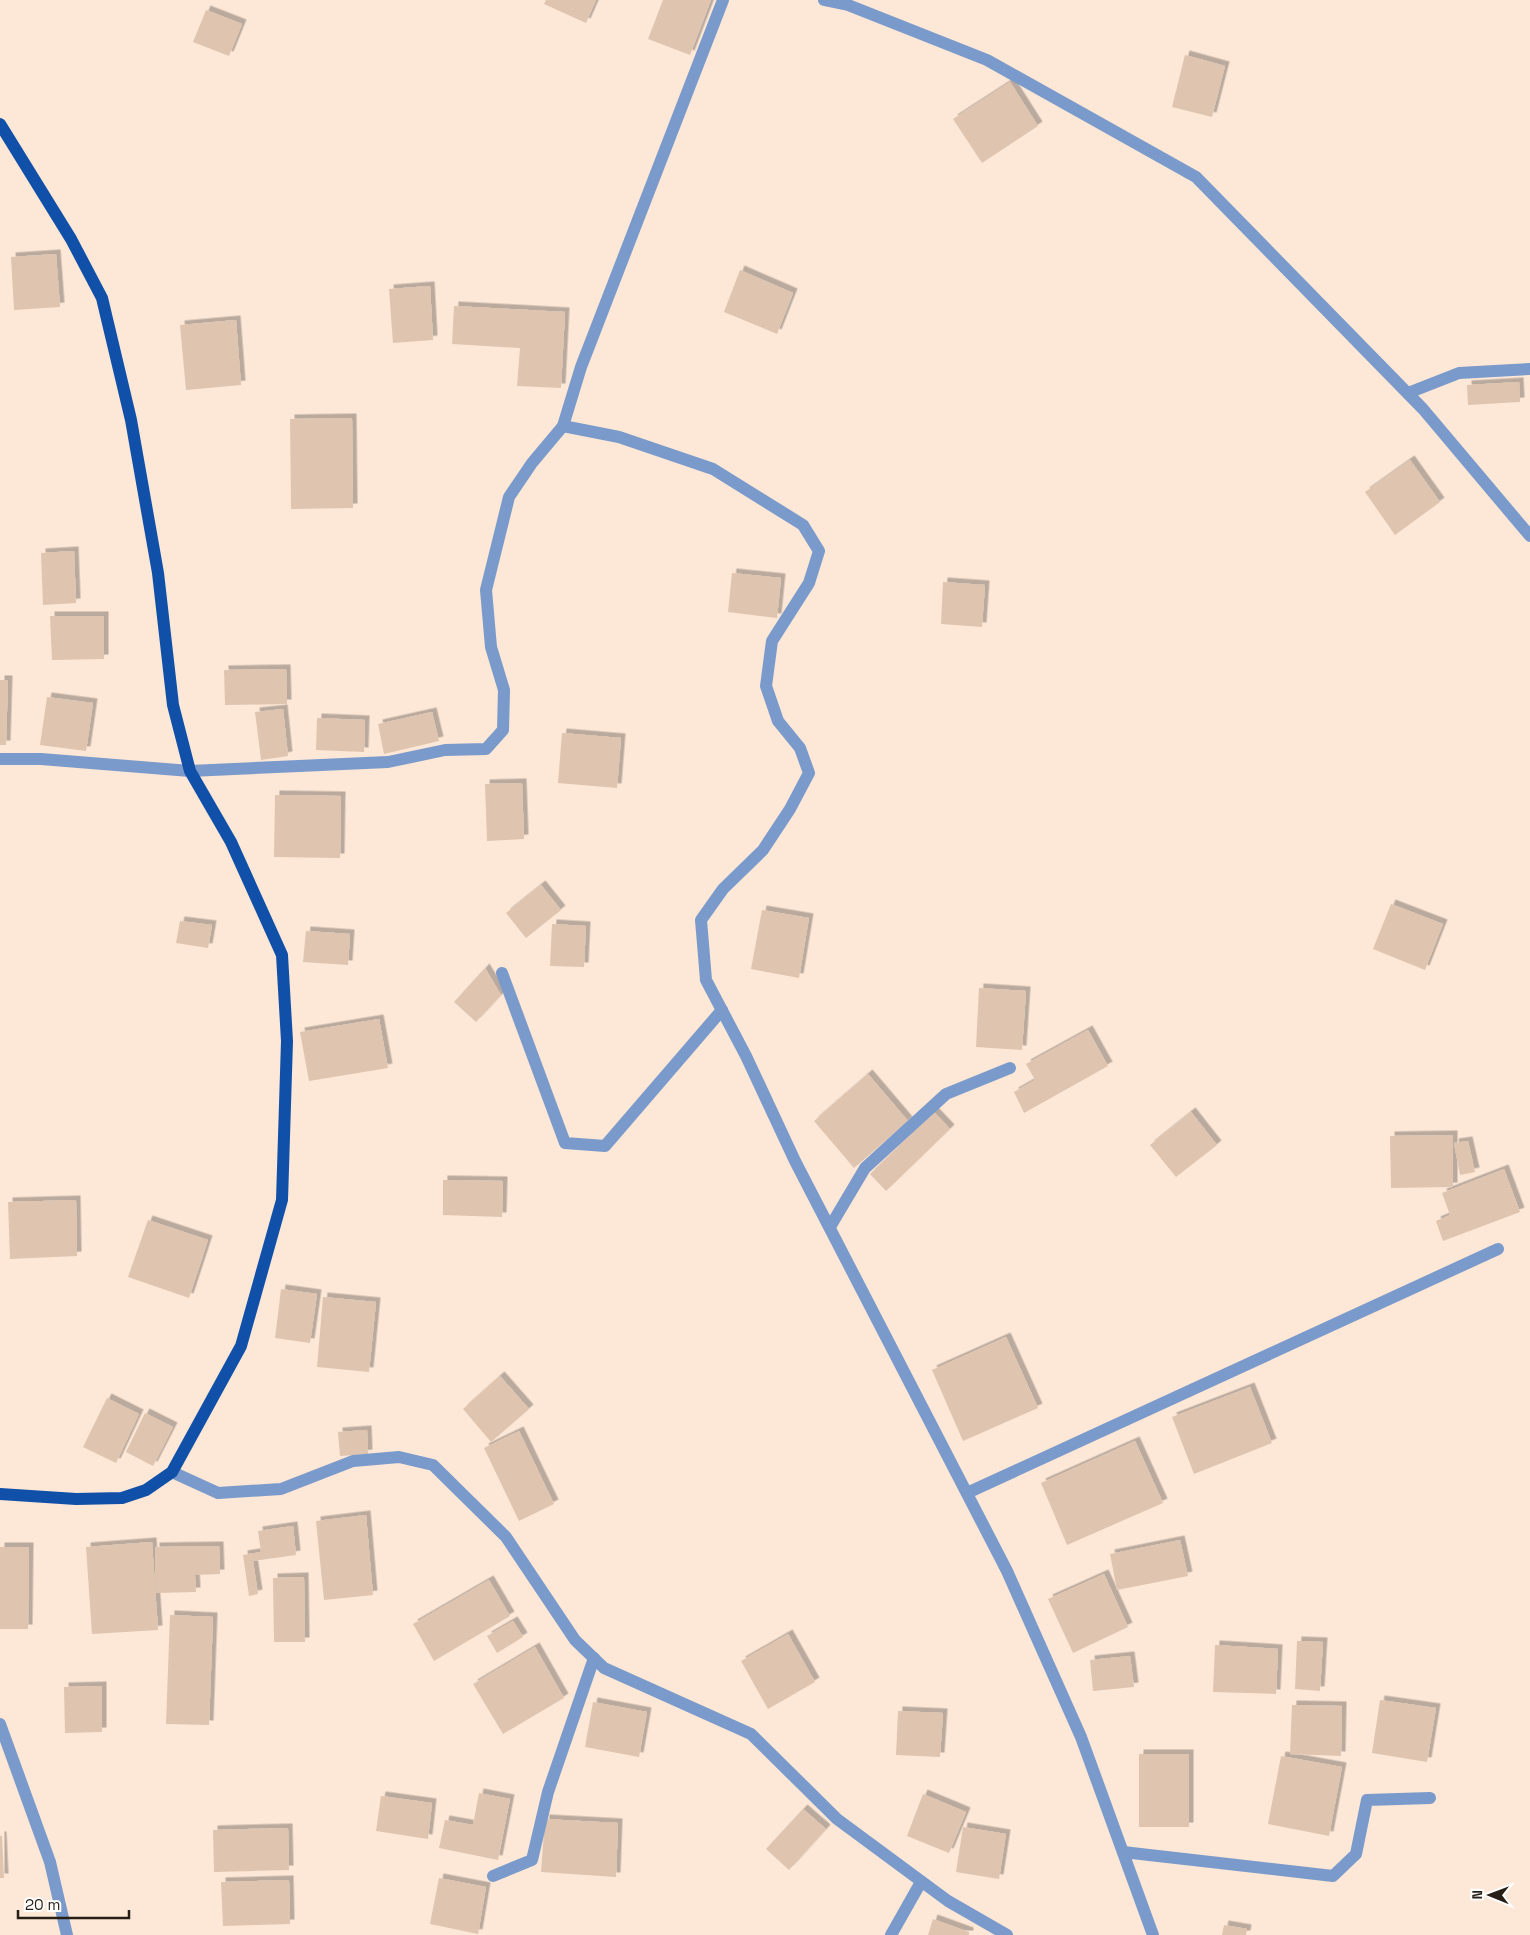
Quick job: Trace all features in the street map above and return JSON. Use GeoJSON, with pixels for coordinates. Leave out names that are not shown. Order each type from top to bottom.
{"type":"FeatureCollection","features":[{"type":"Feature","properties":{"kind":"main road"},"geometry":{"type":"LineString","coordinates":[[0,124],[71,239],[102,298],[131,420],[158,573],[173,706],[190,771],[231,842],[282,955],[286,1061],[282,1200],[241,1346],[172,1472],[146,1490],[122,1498],[76,1499],[0,1494]]}},
{"type":"Feature","properties":{"kind":"street"},"geometry":{"type":"LineString","coordinates":[[0,759],[41,759],[190,771],[388,762],[445,750],[486,749],[503,730],[504,690],[491,647],[486,590],[509,497],[532,463],[563,426],[581,367],[723,0]]}},
{"type":"Feature","properties":{"kind":"street"},"geometry":{"type":"LineString","coordinates":[[824,0],[848,5],[987,60],[1196,177],[1408,394],[1530,536]]}},
{"type":"Feature","properties":{"kind":"street"},"geometry":{"type":"LineString","coordinates":[[1408,394],[1459,373],[1530,369]]}},
{"type":"Feature","properties":{"kind":"street"},"geometry":{"type":"LineString","coordinates":[[563,426],[619,437],[713,469],[803,526],[819,552],[809,582],[772,641],[766,686],[778,721],[800,748],[809,773],[790,809],[763,850],[723,889],[701,920],[706,980],[795,1161],[1007,1571],[1081,1737],[1153,1935]]}},
{"type":"Feature","properties":{"kind":"street"},"geometry":{"type":"LineString","coordinates":[[502,973],[564,1143],[605,1146],[722,1010]]}},
{"type":"Feature","properties":{"kind":"street"},"geometry":{"type":"LineString","coordinates":[[830,1227],[865,1168],[946,1094],[1010,1068]]}},
{"type":"Feature","properties":{"kind":"street"},"geometry":{"type":"LineString","coordinates":[[967,1493],[1498,1249]]}},
{"type":"Feature","properties":{"kind":"street"},"geometry":{"type":"LineString","coordinates":[[172,1472],[218,1493],[281,1489],[353,1461],[399,1457],[433,1464],[506,1538],[575,1640],[604,1668],[751,1734],[837,1819],[948,1901],[1007,1935]]}},
{"type":"Feature","properties":{"kind":"street"},"geometry":{"type":"LineString","coordinates":[[493,1876],[532,1860],[548,1792],[594,1658]]}},
{"type":"Feature","properties":{"kind":"street"},"geometry":{"type":"LineString","coordinates":[[0,1724],[50,1862],[67,1935]]}},
{"type":"Feature","properties":{"kind":"street"},"geometry":{"type":"LineString","coordinates":[[1123,1852],[1333,1876],[1356,1854],[1366,1800],[1430,1798]]}},
{"type":"Feature","properties":{"kind":"street"},"geometry":{"type":"LineString","coordinates":[[891,1935],[921,1882]]}},
{"type":"Feature","properties":{"kind":"building"},"geometry":{"type":"Polygon","coordinates":[[[546,0],[596,0],[586,23],[544,4],[546,0]]]}},
{"type":"Feature","properties":{"kind":"building"},"geometry":{"type":"Polygon","coordinates":[[[663,0],[711,0],[690,55],[648,39],[663,0]]]}},
{"type":"Feature","properties":{"kind":"building"},"geometry":{"type":"Polygon","coordinates":[[[206,10],[242,24],[229,56],[193,42],[206,10]]]}},
{"type":"Feature","properties":{"kind":"building"},"geometry":{"type":"Polygon","coordinates":[[[1185,55],[1225,66],[1212,117],[1172,107],[1185,55]]]}},
{"type":"Feature","properties":{"kind":"building"},"geometry":{"type":"Polygon","coordinates":[[[1010,82],[1038,126],[982,163],[953,119],[1010,82]]]}},
{"type":"Feature","properties":{"kind":"building"},"geometry":{"type":"Polygon","coordinates":[[[56,254],[60,307],[14,310],[11,257],[56,254]]]}},
{"type":"Feature","properties":{"kind":"building"},"geometry":{"type":"Polygon","coordinates":[[[740,270],[793,293],[777,334],[724,312],[740,270]]]}},
{"type":"Feature","properties":{"kind":"building"},"geometry":{"type":"Polygon","coordinates":[[[430,286],[433,340],[393,343],[389,289],[430,286]]]}},
{"type":"Feature","properties":{"kind":"building"},"geometry":{"type":"Polygon","coordinates":[[[454,306],[565,312],[561,388],[517,386],[520,348],[452,344],[454,306]]]}},
{"type":"Feature","properties":{"kind":"building"},"geometry":{"type":"Polygon","coordinates":[[[236,320],[241,385],[186,390],[180,325],[236,320]]]}},
{"type":"Feature","properties":{"kind":"building"},"geometry":{"type":"Polygon","coordinates":[[[1519,382],[1520,402],[1468,405],[1467,385],[1519,382]]]}},
{"type":"Feature","properties":{"kind":"building"},"geometry":{"type":"Polygon","coordinates":[[[352,418],[353,508],[291,509],[290,419],[352,418]]]}},
{"type":"Feature","properties":{"kind":"building"},"geometry":{"type":"Polygon","coordinates":[[[1410,460],[1440,502],[1395,535],[1365,492],[1410,460]]]}},
{"type":"Feature","properties":{"kind":"building"},"geometry":{"type":"Polygon","coordinates":[[[74,551],[76,603],[43,605],[41,553],[74,551]]]}},
{"type":"Feature","properties":{"kind":"building"},"geometry":{"type":"Polygon","coordinates":[[[732,573],[781,578],[777,618],[728,612],[732,573]]]}},
{"type":"Feature","properties":{"kind":"building"},"geometry":{"type":"Polygon","coordinates":[[[943,582],[985,585],[982,627],[941,624],[943,582]]]}},
{"type":"Feature","properties":{"kind":"building"},"geometry":{"type":"Polygon","coordinates":[[[50,616],[104,616],[104,659],[52,660],[50,616]]]}},
{"type":"Feature","properties":{"kind":"building"},"geometry":{"type":"Polygon","coordinates":[[[286,669],[287,704],[225,705],[224,670],[286,669]]]}},
{"type":"Feature","properties":{"kind":"building"},"geometry":{"type":"Polygon","coordinates":[[[0,680],[8,680],[6,745],[0,745],[0,680]]]}},
{"type":"Feature","properties":{"kind":"building"},"geometry":{"type":"Polygon","coordinates":[[[47,697],[93,703],[86,751],[40,745],[47,697]]]}},
{"type":"Feature","properties":{"kind":"building"},"geometry":{"type":"Polygon","coordinates":[[[283,709],[288,756],[261,760],[255,712],[283,709]]]}},
{"type":"Feature","properties":{"kind":"building"},"geometry":{"type":"Polygon","coordinates":[[[432,712],[439,741],[384,754],[378,724],[432,712]]]}},
{"type":"Feature","properties":{"kind":"building"},"geometry":{"type":"Polygon","coordinates":[[[317,718],[365,720],[364,752],[316,750],[317,718]]]}},
{"type":"Feature","properties":{"kind":"building"},"geometry":{"type":"Polygon","coordinates":[[[562,733],[621,738],[617,788],[558,783],[562,733]]]}},
{"type":"Feature","properties":{"kind":"building"},"geometry":{"type":"Polygon","coordinates":[[[522,783],[524,839],[487,841],[485,784],[522,783]]]}},
{"type":"Feature","properties":{"kind":"building"},"geometry":{"type":"Polygon","coordinates":[[[275,795],[341,796],[340,858],[274,857],[275,795]]]}},
{"type":"Feature","properties":{"kind":"building"},"geometry":{"type":"Polygon","coordinates":[[[541,885],[561,910],[526,938],[506,913],[541,885]]]}},
{"type":"Feature","properties":{"kind":"building"},"geometry":{"type":"Polygon","coordinates":[[[1391,904],[1443,924],[1425,970],[1373,949],[1391,904]]]}},
{"type":"Feature","properties":{"kind":"building"},"geometry":{"type":"Polygon","coordinates":[[[762,910],[809,918],[799,978],[751,969],[762,910]]]}},
{"type":"Feature","properties":{"kind":"building"},"geometry":{"type":"Polygon","coordinates":[[[180,921],[212,925],[208,948],[176,943],[180,921]]]}},
{"type":"Feature","properties":{"kind":"building"},"geometry":{"type":"Polygon","coordinates":[[[552,924],[586,926],[584,967],[550,966],[552,924]]]}},
{"type":"Feature","properties":{"kind":"building"},"geometry":{"type":"Polygon","coordinates":[[[306,931],[350,934],[348,965],[303,962],[306,931]]]}},
{"type":"Feature","properties":{"kind":"building"},"geometry":{"type":"Polygon","coordinates":[[[485,968],[501,995],[476,1022],[454,1002],[485,968]]]}},
{"type":"Feature","properties":{"kind":"building"},"geometry":{"type":"Polygon","coordinates":[[[979,988],[1026,991],[1022,1050],[976,1047],[979,988]]]}},
{"type":"Feature","properties":{"kind":"building"},"geometry":{"type":"Polygon","coordinates":[[[379,1019],[388,1068],[309,1081],[300,1032],[379,1019]]]}},
{"type":"Feature","properties":{"kind":"building"},"geometry":{"type":"Polygon","coordinates":[[[1088,1030],[1108,1066],[1024,1113],[1014,1092],[1035,1080],[1026,1064],[1088,1030]]]}},
{"type":"Feature","properties":{"kind":"building"},"geometry":{"type":"Polygon","coordinates":[[[868,1074],[908,1121],[854,1168],[814,1121],[868,1074]]]}},
{"type":"Feature","properties":{"kind":"building"},"geometry":{"type":"Polygon","coordinates":[[[934,1112],[950,1129],[886,1191],[870,1174],[934,1112]]]}},
{"type":"Feature","properties":{"kind":"building"},"geometry":{"type":"Polygon","coordinates":[[[1191,1112],[1217,1145],[1176,1177],[1150,1145],[1191,1112]]]}},
{"type":"Feature","properties":{"kind":"building"},"geometry":{"type":"Polygon","coordinates":[[[1453,1135],[1453,1187],[1391,1188],[1390,1136],[1453,1135]]]}},
{"type":"Feature","properties":{"kind":"building"},"geometry":{"type":"Polygon","coordinates":[[[1468,1141],[1475,1172],[1460,1175],[1454,1143],[1468,1141]]]}},
{"type":"Feature","properties":{"kind":"building"},"geometry":{"type":"Polygon","coordinates":[[[1504,1169],[1520,1212],[1443,1241],[1436,1221],[1450,1215],[1442,1193],[1504,1169]]]}},
{"type":"Feature","properties":{"kind":"building"},"geometry":{"type":"Polygon","coordinates":[[[443,1180],[503,1181],[502,1217],[443,1215],[443,1180]]]}},
{"type":"Feature","properties":{"kind":"building"},"geometry":{"type":"Polygon","coordinates":[[[76,1200],[77,1256],[10,1259],[8,1202],[76,1200]]]}},
{"type":"Feature","properties":{"kind":"building"},"geometry":{"type":"Polygon","coordinates":[[[148,1220],[208,1240],[189,1298],[128,1277],[148,1220]]]}},
{"type":"Feature","properties":{"kind":"building"},"geometry":{"type":"Polygon","coordinates":[[[281,1289],[317,1294],[310,1343],[275,1338],[281,1289]]]}},
{"type":"Feature","properties":{"kind":"building"},"geometry":{"type":"Polygon","coordinates":[[[323,1297],[376,1302],[369,1372],[317,1367],[323,1297]]]}},
{"type":"Feature","properties":{"kind":"building"},"geometry":{"type":"Polygon","coordinates":[[[1006,1337],[1038,1408],[963,1441],[932,1370],[1006,1337]]]}},
{"type":"Feature","properties":{"kind":"building"},"geometry":{"type":"Polygon","coordinates":[[[500,1376],[529,1409],[491,1442],[463,1409],[500,1376]]]}},
{"type":"Feature","properties":{"kind":"building"},"geometry":{"type":"Polygon","coordinates":[[[1250,1387],[1272,1443],[1194,1474],[1172,1417],[1250,1387]]]}},
{"type":"Feature","properties":{"kind":"building"},"geometry":{"type":"Polygon","coordinates":[[[107,1398],[139,1414],[116,1463],[83,1447],[107,1398]]]}},
{"type":"Feature","properties":{"kind":"building"},"geometry":{"type":"Polygon","coordinates":[[[145,1413],[173,1427],[153,1466],[126,1452],[145,1413]]]}},
{"type":"Feature","properties":{"kind":"building"},"geometry":{"type":"Polygon","coordinates":[[[367,1430],[368,1454],[340,1456],[338,1432],[367,1430]]]}},
{"type":"Feature","properties":{"kind":"building"},"geometry":{"type":"Polygon","coordinates":[[[519,1431],[554,1504],[519,1521],[484,1448],[519,1431]]]}},
{"type":"Feature","properties":{"kind":"building"},"geometry":{"type":"Polygon","coordinates":[[[1135,1441],[1163,1503],[1067,1545],[1041,1483],[1135,1441]]]}},
{"type":"Feature","properties":{"kind":"building"},"geometry":{"type":"Polygon","coordinates":[[[366,1515],[373,1595],[324,1600],[316,1521],[366,1515]]]}},
{"type":"Feature","properties":{"kind":"building"},"geometry":{"type":"Polygon","coordinates":[[[293,1526],[296,1555],[253,1561],[258,1594],[249,1596],[243,1555],[261,1552],[258,1531],[293,1526]]]}},
{"type":"Feature","properties":{"kind":"building"},"geometry":{"type":"Polygon","coordinates":[[[1180,1540],[1188,1576],[1117,1590],[1110,1554],[1180,1540]]]}},
{"type":"Feature","properties":{"kind":"building"},"geometry":{"type":"Polygon","coordinates":[[[152,1542],[158,1630],[92,1634],[86,1547],[152,1542]]]}},
{"type":"Feature","properties":{"kind":"building"},"geometry":{"type":"Polygon","coordinates":[[[219,1546],[220,1574],[195,1575],[196,1592],[156,1593],[155,1547],[219,1546]]]}},
{"type":"Feature","properties":{"kind":"building"},"geometry":{"type":"Polygon","coordinates":[[[0,1547],[29,1547],[28,1629],[0,1629],[0,1547]]]}},
{"type":"Feature","properties":{"kind":"building"},"geometry":{"type":"Polygon","coordinates":[[[1104,1574],[1128,1627],[1073,1653],[1048,1599],[1104,1574]]]}},
{"type":"Feature","properties":{"kind":"building"},"geometry":{"type":"Polygon","coordinates":[[[304,1577],[305,1642],[274,1642],[273,1578],[304,1577]]]}},
{"type":"Feature","properties":{"kind":"building"},"geometry":{"type":"Polygon","coordinates":[[[489,1580],[510,1616],[434,1661],[413,1624],[489,1580]]]}},
{"type":"Feature","properties":{"kind":"building"},"geometry":{"type":"Polygon","coordinates":[[[170,1615],[213,1617],[209,1725],[166,1724],[170,1615]]]}},
{"type":"Feature","properties":{"kind":"building"},"geometry":{"type":"Polygon","coordinates":[[[513,1621],[523,1637],[497,1653],[487,1636],[513,1621]]]}},
{"type":"Feature","properties":{"kind":"building"},"geometry":{"type":"Polygon","coordinates":[[[788,1634],[815,1682],[768,1709],[741,1661],[788,1634]]]}},
{"type":"Feature","properties":{"kind":"building"},"geometry":{"type":"Polygon","coordinates":[[[1297,1641],[1323,1642],[1320,1691],[1295,1689],[1297,1641]]]}},
{"type":"Feature","properties":{"kind":"building"},"geometry":{"type":"Polygon","coordinates":[[[1215,1645],[1278,1649],[1276,1694],[1213,1692],[1215,1645]]]}},
{"type":"Feature","properties":{"kind":"building"},"geometry":{"type":"Polygon","coordinates":[[[535,1647],[564,1698],[503,1734],[473,1684],[535,1647]]]}},
{"type":"Feature","properties":{"kind":"building"},"geometry":{"type":"Polygon","coordinates":[[[1130,1656],[1134,1687],[1093,1691],[1090,1660],[1130,1656]]]}},
{"type":"Feature","properties":{"kind":"building"},"geometry":{"type":"Polygon","coordinates":[[[102,1686],[102,1732],[65,1733],[64,1687],[102,1686]]]}},
{"type":"Feature","properties":{"kind":"building"},"geometry":{"type":"Polygon","coordinates":[[[1380,1700],[1436,1708],[1427,1762],[1372,1753],[1380,1700]]]}},
{"type":"Feature","properties":{"kind":"building"},"geometry":{"type":"Polygon","coordinates":[[[593,1702],[647,1712],[639,1757],[585,1747],[593,1702]]]}},
{"type":"Feature","properties":{"kind":"building"},"geometry":{"type":"Polygon","coordinates":[[[1292,1705],[1342,1706],[1341,1756],[1290,1754],[1292,1705]]]}},
{"type":"Feature","properties":{"kind":"building"},"geometry":{"type":"Polygon","coordinates":[[[898,1711],[943,1713],[940,1757],[896,1755],[898,1711]]]}},
{"type":"Feature","properties":{"kind":"building"},"geometry":{"type":"Polygon","coordinates":[[[1139,1754],[1189,1754],[1189,1827],[1139,1827],[1139,1754]]]}},
{"type":"Feature","properties":{"kind":"building"},"geometry":{"type":"Polygon","coordinates":[[[1281,1756],[1342,1767],[1329,1836],[1268,1824],[1281,1756]]]}},
{"type":"Feature","properties":{"kind":"building"},"geometry":{"type":"Polygon","coordinates":[[[479,1793],[510,1799],[498,1860],[439,1848],[445,1820],[473,1825],[479,1793]]]}},
{"type":"Feature","properties":{"kind":"building"},"geometry":{"type":"Polygon","coordinates":[[[923,1794],[966,1812],[949,1853],[907,1836],[923,1794]]]}},
{"type":"Feature","properties":{"kind":"building"},"geometry":{"type":"Polygon","coordinates":[[[381,1796],[432,1803],[428,1839],[376,1831],[381,1796]]]}},
{"type":"Feature","properties":{"kind":"building"},"geometry":{"type":"Polygon","coordinates":[[[803,1809],[826,1829],[789,1870],[766,1849],[803,1809]]]}},
{"type":"Feature","properties":{"kind":"building"},"geometry":{"type":"Polygon","coordinates":[[[545,1819],[618,1823],[616,1877],[541,1872],[545,1819]]]}},
{"type":"Feature","properties":{"kind":"building"},"geometry":{"type":"Polygon","coordinates":[[[963,1827],[1006,1834],[999,1879],[956,1872],[963,1827]]]}},
{"type":"Feature","properties":{"kind":"building"},"geometry":{"type":"Polygon","coordinates":[[[288,1828],[289,1870],[214,1872],[213,1830],[288,1828]]]}},
{"type":"Feature","properties":{"kind":"building"},"geometry":{"type":"Polygon","coordinates":[[[0,1836],[2,1836],[4,1878],[0,1878],[0,1836]]]}},
{"type":"Feature","properties":{"kind":"building"},"geometry":{"type":"Polygon","coordinates":[[[439,1878],[486,1887],[478,1934],[430,1924],[439,1878]]]}},
{"type":"Feature","properties":{"kind":"building"},"geometry":{"type":"Polygon","coordinates":[[[289,1880],[290,1924],[223,1926],[221,1882],[289,1880]]]}},
{"type":"Feature","properties":{"kind":"building"},"geometry":{"type":"Polygon","coordinates":[[[933,1919],[969,1932],[969,1935],[928,1935],[933,1919]]]}},
{"type":"Feature","properties":{"kind":"building"},"geometry":{"type":"Polygon","coordinates":[[[1224,1925],[1247,1929],[1246,1935],[1222,1935],[1224,1925]]]}}]}
